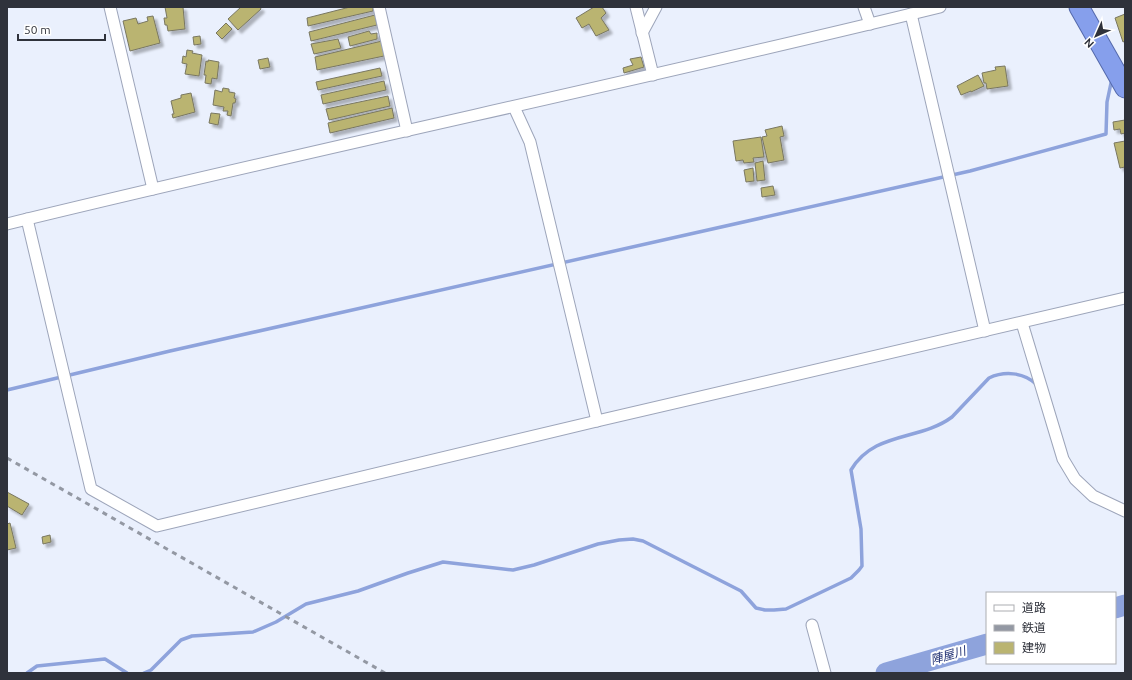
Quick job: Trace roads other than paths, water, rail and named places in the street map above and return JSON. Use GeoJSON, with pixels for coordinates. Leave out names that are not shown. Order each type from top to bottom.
{"type":"FeatureCollection","features":[{"type":"Feature","properties":{"kind":"highway"},"geometry":{"type":"LineString","coordinates":[[1079,7],[1123,80]]}},
{"type":"Feature","properties":{"kind":"street"},"geometry":{"type":"LineString","coordinates":[[110,7],[153,189]]}},
{"type":"Feature","properties":{"kind":"street"},"geometry":{"type":"LineString","coordinates":[[379,7],[407,131]]}},
{"type":"Feature","properties":{"kind":"street"},"geometry":{"type":"LineString","coordinates":[[636,7],[653,75]]}},
{"type":"Feature","properties":{"kind":"street"},"geometry":{"type":"LineString","coordinates":[[642,33],[656,7]]}},
{"type":"Feature","properties":{"kind":"street"},"geometry":{"type":"LineString","coordinates":[[864,7],[870,24]]}},
{"type":"Feature","properties":{"kind":"street"},"geometry":{"type":"LineString","coordinates":[[7,224],[153,189],[653,75],[940,7]]}},
{"type":"Feature","properties":{"kind":"street"},"geometry":{"type":"LineString","coordinates":[[911,14],[985,331]]}},
{"type":"Feature","properties":{"kind":"street"},"geometry":{"type":"LineString","coordinates":[[514,107],[530,142],[597,421]]}},
{"type":"Feature","properties":{"kind":"street"},"geometry":{"type":"LineString","coordinates":[[27,219],[91,489],[157,526],[597,421],[1125,298]]}},
{"type":"Feature","properties":{"kind":"street"},"geometry":{"type":"LineString","coordinates":[[1022,323],[1063,460],[1075,479],[1093,496],[1125,511]]}},
{"type":"Feature","properties":{"kind":"street"},"geometry":{"type":"LineString","coordinates":[[812,624],[825,673]]}},
{"type":"Feature","properties":{"kind":"waterway"},"geometry":{"type":"LineString","coordinates":[[7,390],[170,351],[970,171],[1106,134],[1107,102],[1111,83]]}},
{"type":"Feature","properties":{"kind":"waterway"},"geometry":{"type":"LineString","coordinates":[[144,673],[151,670],[181,640],[192,636],[253,632],[276,622],[306,604],[358,591],[443,562],[513,570],[534,565],[598,544],[619,540],[633,539],[643,541],[741,591],[756,608],[765,610],[786,609],[851,578],[862,566],[861,529],[851,470],[861,458],[872,449],[885,442],[926,430],[939,425],[952,417],[989,378],[1001,374],[1013,374],[1025,377],[1036,384]]}},
{"type":"Feature","properties":{"kind":"waterway","name":"陣屋川"},"geometry":{"type":"LineString","coordinates":[[1116,608],[1125,605]]}},
{"type":"Feature","properties":{"kind":"waterway","name":"陣屋川"},"geometry":{"type":"LineString","coordinates":[[886,673],[986,644]]}},
{"type":"Feature","properties":{"kind":"waterway"},"geometry":{"type":"LineString","coordinates":[[27,673],[37,666],[105,659],[127,673]]}},
{"type":"Feature","properties":{"kind":"railway"},"geometry":{"type":"LineString","coordinates":[[7,458],[385,673]]}}]}
